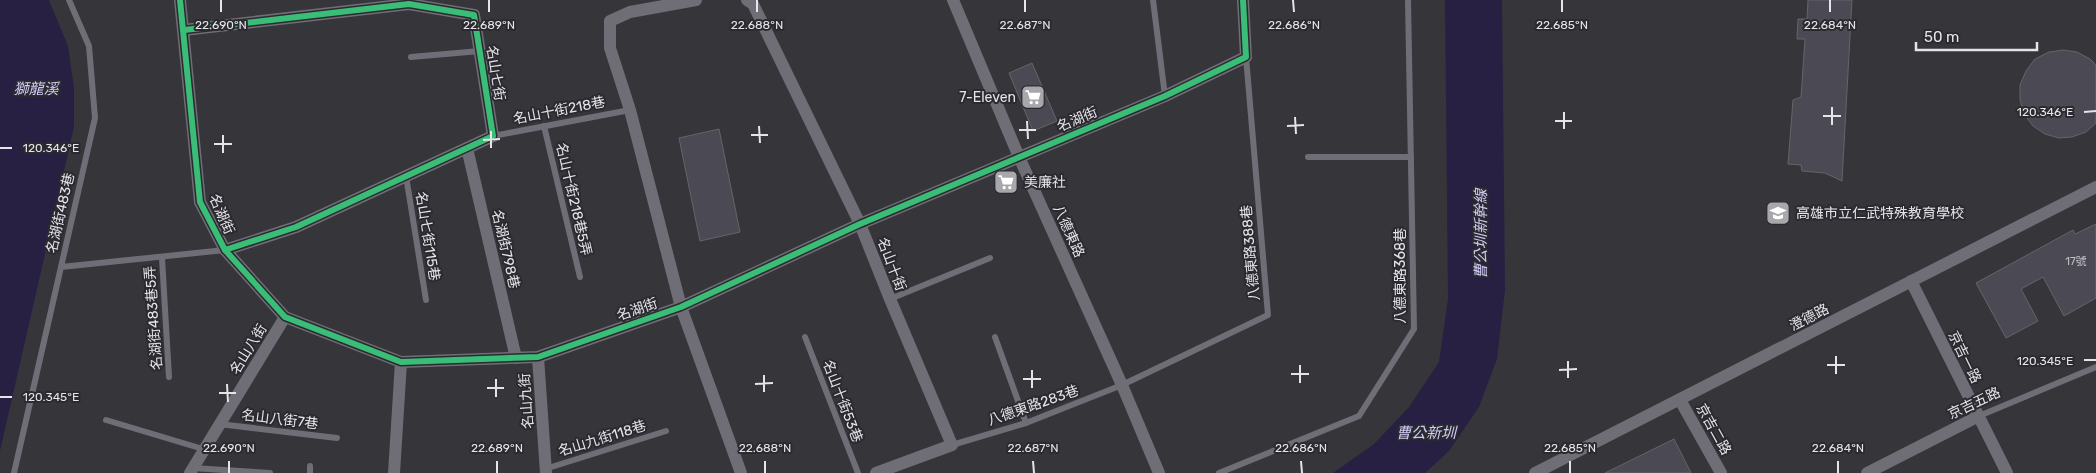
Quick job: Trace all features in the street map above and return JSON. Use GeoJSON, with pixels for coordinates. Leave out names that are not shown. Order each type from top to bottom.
{"type":"FeatureCollection","features":[{"type":"Feature","properties":{"kind":"street","name":"名湖街"},"geometry":{"type":"LineString","coordinates":[[180,0],[200,202],[225,250],[285,317],[400,362],[538,357],[681,307],[860,224],[1165,96],[1246,57]]}},
{"type":"Feature","properties":{"kind":"street"},"geometry":{"type":"LineString","coordinates":[[696,0],[658,3],[610,21],[610,48],[630,110],[681,307],[741,473]]}},
{"type":"Feature","properties":{"kind":"street","name":"名山十街"},"geometry":{"type":"LineString","coordinates":[[747,0],[753,4],[860,224],[952,445]]}},
{"type":"Feature","properties":{"kind":"street","name":"八德東路"},"geometry":{"type":"LineString","coordinates":[[954,0],[1019,157],[1159,473]]}},
{"type":"Feature","properties":{"kind":"street"},"geometry":{"type":"LineString","coordinates":[[1244,0],[1246,57]]}},
{"type":"Feature","properties":{"kind":"street","name":"名山七街"},"geometry":{"type":"LineString","coordinates":[[184,30],[409,4],[474,15],[493,136]]}},
{"type":"Feature","properties":{"kind":"street"},"geometry":{"type":"LineString","coordinates":[[225,250],[296,227],[493,136]]}},
{"type":"Feature","properties":{"kind":"street","name":"名湖街798巷"},"geometry":{"type":"LineString","coordinates":[[467,148],[516,358]]}},
{"type":"Feature","properties":{"kind":"street","name":"澄德路"},"geometry":{"type":"LineString","coordinates":[[1535,473],[2096,187]]}},
{"type":"Feature","properties":{"kind":"street","name":"京吉一路"},"geometry":{"type":"LineString","coordinates":[[1911,281],[2006,473]]}},
{"type":"Feature","properties":{"kind":"street","name":"名山八街"},"geometry":{"type":"LineString","coordinates":[[191,471],[285,317]]}},
{"type":"Feature","properties":{"kind":"street","name":"名山九街"},"geometry":{"type":"LineString","coordinates":[[538,357],[546,471]]}},
{"type":"Feature","properties":{"kind":"street"},"geometry":{"type":"LineString","coordinates":[[394,473],[400,362]]}},
{"type":"Feature","properties":{"kind":"street","name":"京吉二路"},"geometry":{"type":"LineString","coordinates":[[1680,400],[1721,473]]}},
{"type":"Feature","properties":{"kind":"street","name":"京吉五路"},"geometry":{"type":"LineString","coordinates":[[1867,473],[1977,417]]}},
{"type":"Feature","properties":{"kind":"street"},"geometry":{"type":"LineString","coordinates":[[876,473],[952,445]]}},
{"type":"Feature","properties":{"kind":"lane","name":"名湖街483巷"},"geometry":{"type":"LineString","coordinates":[[15,473],[95,118],[89,46],[69,0]]}},
{"type":"Feature","properties":{"kind":"lane"},"geometry":{"type":"LineString","coordinates":[[1153,0],[1165,96]]}},
{"type":"Feature","properties":{"kind":"lane","name":"八德東路368巷"},"geometry":{"type":"LineString","coordinates":[[1219,473],[1359,416],[1414,329],[1408,0]]}},
{"type":"Feature","properties":{"kind":"lane"},"geometry":{"type":"LineString","coordinates":[[411,57],[480,50]]}},
{"type":"Feature","properties":{"kind":"lane","name":"八德東路388巷"},"geometry":{"type":"LineString","coordinates":[[1122,386],[1268,315],[1246,57]]}},
{"type":"Feature","properties":{"kind":"lane","name":"名山十街218巷"},"geometry":{"type":"LineString","coordinates":[[493,136],[630,110]]}},
{"type":"Feature","properties":{"kind":"lane","name":"名山十街218巷5弄"},"geometry":{"type":"LineString","coordinates":[[544,126],[580,277]]}},
{"type":"Feature","properties":{"kind":"lane"},"geometry":{"type":"LineString","coordinates":[[1308,157],[1411,157]]}},
{"type":"Feature","properties":{"kind":"lane","name":"名山七街115巷"},"geometry":{"type":"LineString","coordinates":[[406,176],[426,300]]}},
{"type":"Feature","properties":{"kind":"lane","name":"名湖街483巷"},"geometry":{"type":"LineString","coordinates":[[61,267],[225,250]]}},
{"type":"Feature","properties":{"kind":"lane","name":"名湖街483巷5弄"},"geometry":{"type":"LineString","coordinates":[[162,258],[169,377]]}},
{"type":"Feature","properties":{"kind":"lane"},"geometry":{"type":"LineString","coordinates":[[890,299],[990,258]]}},
{"type":"Feature","properties":{"kind":"lane"},"geometry":{"type":"LineString","coordinates":[[995,337],[1026,423]]}},
{"type":"Feature","properties":{"kind":"lane","name":"名山十街53巷"},"geometry":{"type":"LineString","coordinates":[[805,338],[858,473]]}},
{"type":"Feature","properties":{"kind":"lane","name":"京吉五路"},"geometry":{"type":"LineString","coordinates":[[1977,417],[2096,367]]}},
{"type":"Feature","properties":{"kind":"lane","name":"八德東路283巷"},"geometry":{"type":"LineString","coordinates":[[952,445],[1026,423],[1122,386]]}},
{"type":"Feature","properties":{"kind":"lane"},"geometry":{"type":"LineString","coordinates":[[106,420],[203,449]]}},
{"type":"Feature","properties":{"kind":"lane","name":"名山八街7巷"},"geometry":{"type":"LineString","coordinates":[[219,424],[337,438]]}},
{"type":"Feature","properties":{"kind":"lane","name":"名山九街118巷"},"geometry":{"type":"LineString","coordinates":[[546,471],[666,431]]}},
{"type":"Feature","properties":{"kind":"lane"},"geometry":{"type":"LineString","coordinates":[[191,471],[270,473]]}},
{"type":"Feature","properties":{"kind":"water","name":"獅龍溪"},"geometry":{"type":"Polygon","coordinates":[[[0,0],[49,0],[68,46],[74,88],[74,127],[0,451],[0,0]]]}},
{"type":"Feature","properties":{"kind":"water","name":"曹公新圳"},"geometry":{"type":"Polygon","coordinates":[[[1445,0],[1502,0],[1505,290],[1497,359],[1479,407],[1449,451],[1425,473],[1333,473],[1374,444],[1409,407],[1439,362],[1448,299],[1445,0]]]}},
{"type":"Feature","properties":{"kind":"building"},"geometry":{"type":"Polygon","coordinates":[[[1808,0],[1852,0],[1842,181],[1825,173],[1802,171],[1801,165],[1788,164],[1793,100],[1801,97],[1805,39],[1797,39],[1798,19],[1807,19],[1808,0]]]}},
{"type":"Feature","properties":{"kind":"building"},"geometry":{"type":"Polygon","coordinates":[[[2063,50],[2077,52],[2090,59],[2096,65],[2096,123],[2086,132],[2072,137],[2059,138],[2045,134],[2033,126],[2024,114],[2020,100],[2020,85],[2026,71],[2035,59],[2049,52],[2063,50]]]}},
{"type":"Feature","properties":{"kind":"building","name":"7-Eleven"},"geometry":{"type":"Polygon","coordinates":[[[1032,63],[1057,121],[1033,131],[1009,73],[1032,63]]]}},
{"type":"Feature","properties":{"kind":"building"},"geometry":{"type":"Polygon","coordinates":[[[719,129],[740,232],[700,241],[679,138],[719,129]]]}},
{"type":"Feature","properties":{"kind":"building"},"geometry":{"type":"Polygon","coordinates":[[[2096,224],[2096,298],[2064,316],[2043,277],[2021,289],[2038,321],[2006,338],[1976,283],[2073,230],[2075,234],[2096,224]]]}},
{"type":"Feature","properties":{"kind":"building"},"geometry":{"type":"Polygon","coordinates":[[[1674,439],[1691,473],[1605,473],[1674,439]]]}},
{"type":"Feature","properties":{"kind":"cycle path"},"geometry":{"type":"LineString","coordinates":[[180,0],[200,202],[225,250],[285,317],[401,362],[538,357],[681,307],[860,224],[1165,96],[1246,57],[1243,0]]}},
{"type":"Feature","properties":{"kind":"cycle path"},"geometry":{"type":"LineString","coordinates":[[184,30],[409,4],[474,15],[493,136],[296,227],[225,250]]}},
{"type":"Feature","properties":{"kind":"place","name":"7-Eleven"},"geometry":{"type":"Point","coordinates":[1033,97]}},
{"type":"Feature","properties":{"kind":"place","name":"美廉社"},"geometry":{"type":"Point","coordinates":[1006,182]}},
{"type":"Feature","properties":{"kind":"place","name":"高雄市立仁武特殊教育學校"},"geometry":{"type":"Point","coordinates":[1778,213]}},
{"type":"Feature","properties":{"kind":"water label","name":"曹公圳新幹線"},"geometry":{"type":"Point","coordinates":[1481,234]}}]}
